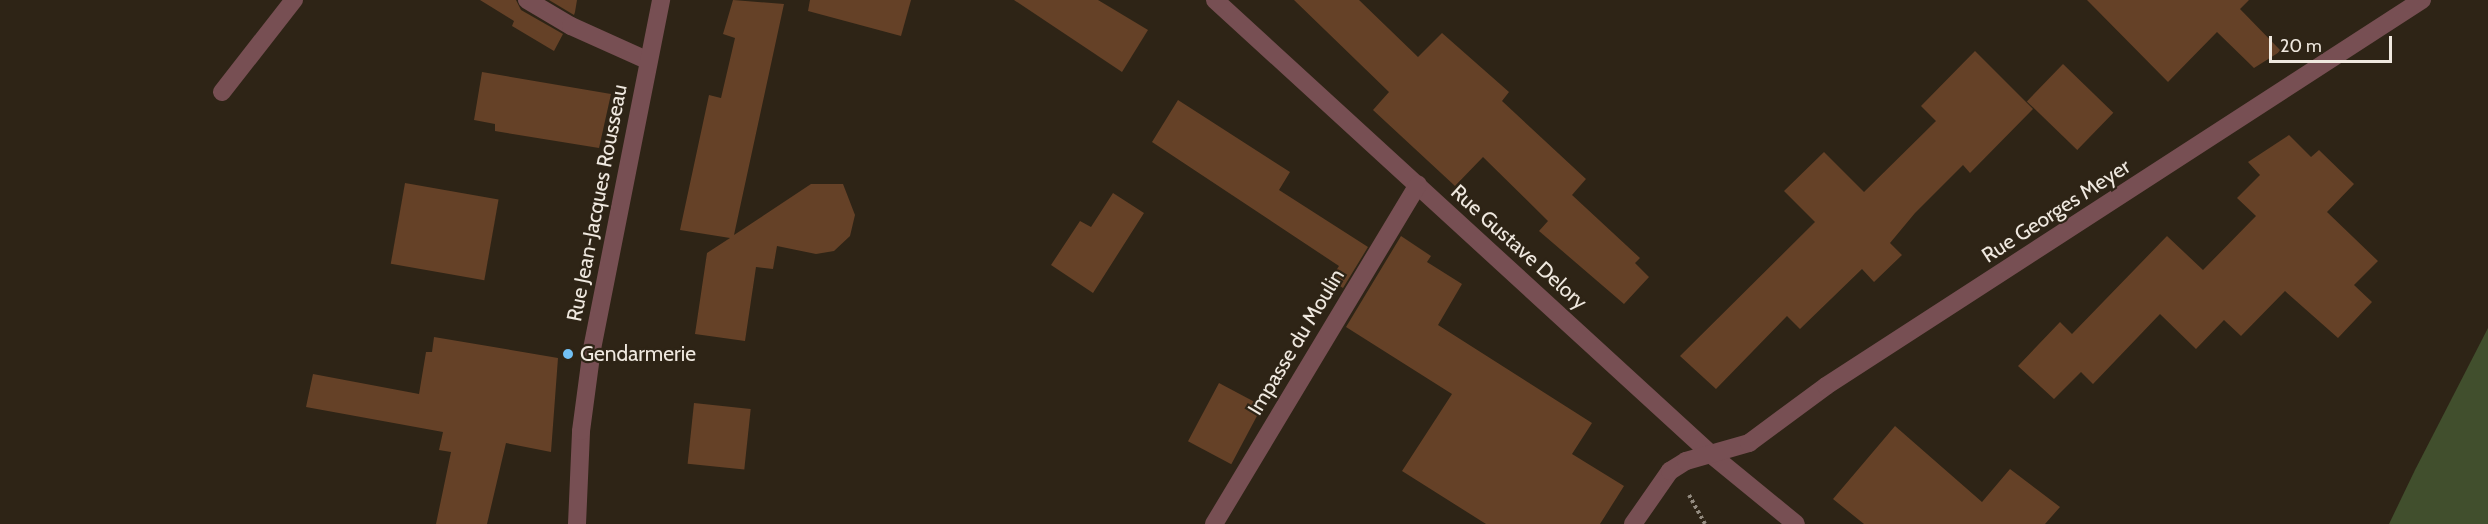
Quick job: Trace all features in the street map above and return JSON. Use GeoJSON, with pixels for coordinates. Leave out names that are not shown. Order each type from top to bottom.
{"type":"FeatureCollection","features":[{"type":"Feature","properties":{"kind":"street"},"geometry":{"type":"LineString","coordinates":[[222,92],[294,0]]}},
{"type":"Feature","properties":{"kind":"street"},"geometry":{"type":"LineString","coordinates":[[527,0],[571,26],[649,61]]}},
{"type":"Feature","properties":{"kind":"street","name":"Rue Jean-Jacques Rousseau"},"geometry":{"type":"LineString","coordinates":[[577,524],[581,431],[594,338],[661,0]]}},
{"type":"Feature","properties":{"kind":"street","name":"Rue Gustave Delory"},"geometry":{"type":"LineString","coordinates":[[1215,0],[1713,456],[1796,524]]}},
{"type":"Feature","properties":{"kind":"street","name":"Rue Georges Meyer"},"geometry":{"type":"LineString","coordinates":[[1633,524],[1670,471],[1686,460],[1713,456],[1749,443],[1836,380],[2422,0]]}},
{"type":"Feature","properties":{"kind":"street","name":"Impasse du Moulin"},"geometry":{"type":"LineString","coordinates":[[1214,524],[1418,185]]}},
{"type":"Feature","properties":{"kind":"green space"},"geometry":{"type":"Polygon","coordinates":[[[2488,328],[2488,524],[2389,524],[2415,470],[2488,328]]]}},
{"type":"Feature","properties":{"kind":"building"},"geometry":{"type":"Polygon","coordinates":[[[480,0],[516,0],[521,10],[563,34],[554,51],[512,26],[514,21],[480,0]]]}},
{"type":"Feature","properties":{"kind":"building"},"geometry":{"type":"Polygon","coordinates":[[[549,0],[577,0],[574,15],[549,0]]]}},
{"type":"Feature","properties":{"kind":"building"},"geometry":{"type":"Polygon","coordinates":[[[733,0],[784,4],[734,235],[811,184],[843,184],[855,215],[850,236],[834,251],[816,254],[777,246],[773,269],[756,267],[745,341],[695,334],[707,253],[730,238],[680,230],[709,95],[721,98],[735,38],[723,34],[733,0]]]}},
{"type":"Feature","properties":{"kind":"building"},"geometry":{"type":"Polygon","coordinates":[[[810,0],[911,0],[901,36],[808,11],[810,0]]]}},
{"type":"Feature","properties":{"kind":"building"},"geometry":{"type":"Polygon","coordinates":[[[1014,0],[1098,0],[1148,30],[1122,72],[1014,0]]]}},
{"type":"Feature","properties":{"kind":"building"},"geometry":{"type":"Polygon","coordinates":[[[1294,0],[1359,0],[1418,57],[1442,33],[1509,92],[1502,101],[1586,179],[1572,195],[1640,258],[1635,263],[1649,277],[1624,304],[1539,231],[1548,221],[1483,157],[1455,186],[1373,110],[1389,92],[1294,0]]]}},
{"type":"Feature","properties":{"kind":"building"},"geometry":{"type":"Polygon","coordinates":[[[2087,0],[2249,0],[2240,9],[2281,51],[2254,68],[2217,32],[2168,82],[2087,0]]]}},
{"type":"Feature","properties":{"kind":"building"},"geometry":{"type":"Polygon","coordinates":[[[1975,51],[2033,109],[1970,173],[1963,165],[1915,213],[1890,243],[1902,255],[1874,282],[1862,269],[1800,329],[1787,316],[1716,389],[1680,356],[1815,222],[1784,191],[1824,152],[1864,192],[1936,121],[1921,106],[1975,51]]]}},
{"type":"Feature","properties":{"kind":"building"},"geometry":{"type":"Polygon","coordinates":[[[2063,64],[2113,113],[2077,150],[2027,101],[2063,64]]]}},
{"type":"Feature","properties":{"kind":"building"},"geometry":{"type":"Polygon","coordinates":[[[482,72],[611,94],[599,148],[495,131],[495,124],[474,120],[482,72]]]}},
{"type":"Feature","properties":{"kind":"building"},"geometry":{"type":"Polygon","coordinates":[[[1178,100],[1290,172],[1279,190],[1368,247],[1343,288],[1330,280],[1339,266],[1152,142],[1178,100]]]}},
{"type":"Feature","properties":{"kind":"building"},"geometry":{"type":"Polygon","coordinates":[[[2289,135],[2311,157],[2319,150],[2354,184],[2327,212],[2378,261],[2354,285],[2372,302],[2338,338],[2285,291],[2241,336],[2224,320],[2196,349],[2160,314],[2093,384],[2081,372],[2054,399],[2018,366],[2060,322],[2072,334],[2167,236],[2203,270],[2256,216],[2237,198],[2260,175],[2248,162],[2289,135]]]}},
{"type":"Feature","properties":{"kind":"building"},"geometry":{"type":"Polygon","coordinates":[[[405,183],[499,199],[484,280],[391,264],[405,183]]]}},
{"type":"Feature","properties":{"kind":"building"},"geometry":{"type":"Polygon","coordinates":[[[1113,193],[1144,213],[1093,293],[1051,265],[1080,221],[1091,227],[1113,193]]]}},
{"type":"Feature","properties":{"kind":"building"},"geometry":{"type":"Polygon","coordinates":[[[1401,236],[1431,256],[1427,262],[1462,284],[1438,325],[1592,423],[1572,454],[1624,486],[1600,524],[1486,524],[1402,471],[1452,394],[1346,327],[1401,236]]]}},
{"type":"Feature","properties":{"kind":"building"},"geometry":{"type":"Polygon","coordinates":[[[434,337],[558,358],[551,452],[506,443],[487,524],[436,524],[451,452],[439,450],[443,432],[306,407],[313,374],[419,394],[426,352],[432,352],[434,337]]]}},
{"type":"Feature","properties":{"kind":"building"},"geometry":{"type":"Polygon","coordinates":[[[1219,383],[1262,406],[1231,464],[1188,441],[1219,383]]]}},
{"type":"Feature","properties":{"kind":"building"},"geometry":{"type":"Polygon","coordinates":[[[694,403],[751,409],[744,470],[688,464],[694,403]]]}},
{"type":"Feature","properties":{"kind":"building"},"geometry":{"type":"Polygon","coordinates":[[[1895,426],[1982,502],[2010,469],[2060,507],[2045,524],[1864,524],[1833,499],[1895,426]]]}},
{"type":"Feature","properties":{"kind":"place","name":"Gendarmerie"},"geometry":{"type":"Point","coordinates":[568,354]}}]}
